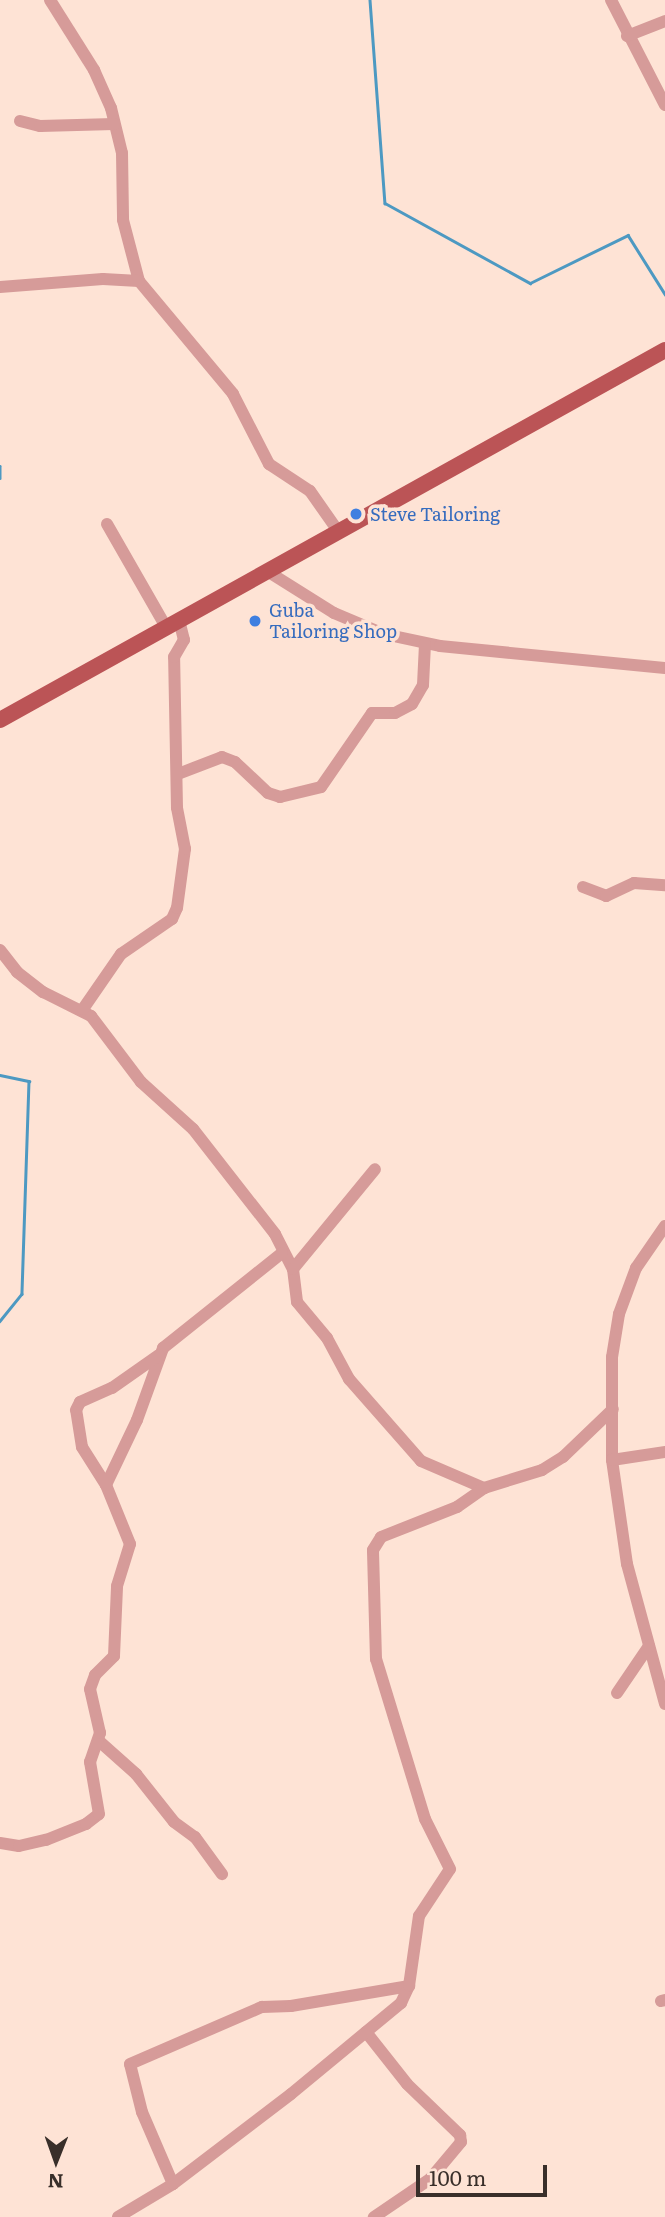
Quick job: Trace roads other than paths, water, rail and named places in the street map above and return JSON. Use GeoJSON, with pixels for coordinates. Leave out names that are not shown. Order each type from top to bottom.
{"type":"FeatureCollection","features":[{"type":"Feature","properties":{"kind":"main road"},"geometry":{"type":"LineString","coordinates":[[0,720],[665,351]]}},
{"type":"Feature","properties":{"kind":"street"},"geometry":{"type":"LineString","coordinates":[[50,0],[94,70],[114,124],[122,153],[123,219],[139,281],[233,394],[269,464],[310,491],[338,531]]}},
{"type":"Feature","properties":{"kind":"street"},"geometry":{"type":"LineString","coordinates":[[611,0],[627,36],[665,105]]}},
{"type":"Feature","properties":{"kind":"street"},"geometry":{"type":"LineString","coordinates":[[627,36],[665,21]]}},
{"type":"Feature","properties":{"kind":"street"},"geometry":{"type":"LineString","coordinates":[[20,121],[40,126],[114,124]]}},
{"type":"Feature","properties":{"kind":"street"},"geometry":{"type":"LineString","coordinates":[[0,287],[103,279],[139,281]]}},
{"type":"Feature","properties":{"kind":"street"},"geometry":{"type":"LineString","coordinates":[[82,1009],[121,954],[175,915],[185,849],[177,808],[174,657],[184,640],[107,524]]}},
{"type":"Feature","properties":{"kind":"street"},"geometry":{"type":"LineString","coordinates":[[267,571],[370,629],[425,643],[665,668]]}},
{"type":"Feature","properties":{"kind":"street"},"geometry":{"type":"LineString","coordinates":[[178,774],[222,757],[245,769],[268,793],[280,797],[321,787],[372,713],[395,713],[412,704],[423,685],[425,643]]}},
{"type":"Feature","properties":{"kind":"street"},"geometry":{"type":"LineString","coordinates":[[583,887],[606,896],[634,883],[665,885]]}},
{"type":"Feature","properties":{"kind":"street"},"geometry":{"type":"LineString","coordinates":[[0,950],[17,972],[43,992],[82,1009],[141,1082],[193,1129],[261,1214],[293,1269],[298,1302],[327,1338],[349,1378],[389,1426],[421,1461],[484,1488]]}},
{"type":"Feature","properties":{"kind":"street"},"geometry":{"type":"LineString","coordinates":[[293,1269],[375,1169]]}},
{"type":"Feature","properties":{"kind":"street"},"geometry":{"type":"LineString","coordinates":[[665,1226],[636,1268],[619,1314],[612,1357],[612,1460],[627,1564],[665,1704]]}},
{"type":"Feature","properties":{"kind":"street"},"geometry":{"type":"LineString","coordinates":[[222,1874],[195,1837],[174,1822],[136,1774],[99,1741],[90,1689],[95,1675],[114,1656],[117,1586],[130,1545],[106,1485],[82,1447],[76,1408],[159,1355],[172,1339],[282,1252]]}},
{"type":"Feature","properties":{"kind":"street"},"geometry":{"type":"LineString","coordinates":[[106,1485],[137,1420],[159,1355]]}},
{"type":"Feature","properties":{"kind":"street"},"geometry":{"type":"LineString","coordinates":[[118,2217],[173,2184],[366,2032],[401,2003],[409,1986],[419,1916],[450,1869],[425,1819],[376,1659],[373,1550],[387,1534],[445,1513],[484,1488],[542,1470],[563,1457],[613,1409]]}},
{"type":"Feature","properties":{"kind":"street"},"geometry":{"type":"LineString","coordinates":[[612,1460],[665,1452]]}},
{"type":"Feature","properties":{"kind":"street"},"geometry":{"type":"LineString","coordinates":[[617,1693],[649,1646]]}},
{"type":"Feature","properties":{"kind":"street"},"geometry":{"type":"LineString","coordinates":[[0,1843],[19,1846],[46,1840],[94,1819],[100,1803],[90,1757],[99,1741]]}},
{"type":"Feature","properties":{"kind":"street"},"geometry":{"type":"LineString","coordinates":[[173,2184],[142,2112],[130,2064],[262,2007],[291,2007],[409,1986]]}},
{"type":"Feature","properties":{"kind":"street"},"geometry":{"type":"LineString","coordinates":[[366,2032],[407,2084],[460,2135],[461,2142],[429,2179],[374,2217]]}},
{"type":"Feature","properties":{"kind":"waterway"},"geometry":{"type":"LineString","coordinates":[[370,0],[385,203],[530,283],[628,235],[665,294]]}},
{"type":"Feature","properties":{"kind":"waterway"},"geometry":{"type":"LineString","coordinates":[[0,466],[0,478]]}},
{"type":"Feature","properties":{"kind":"waterway"},"geometry":{"type":"LineString","coordinates":[[0,1075],[29,1081],[22,1294],[0,1321]]}},
{"type":"Feature","properties":{"kind":"place","name":"Steve Tailoring"},"geometry":{"type":"Point","coordinates":[356,514]}},
{"type":"Feature","properties":{"kind":"place","name":"Guba Tailoring Shop"},"geometry":{"type":"Point","coordinates":[255,621]}}]}
